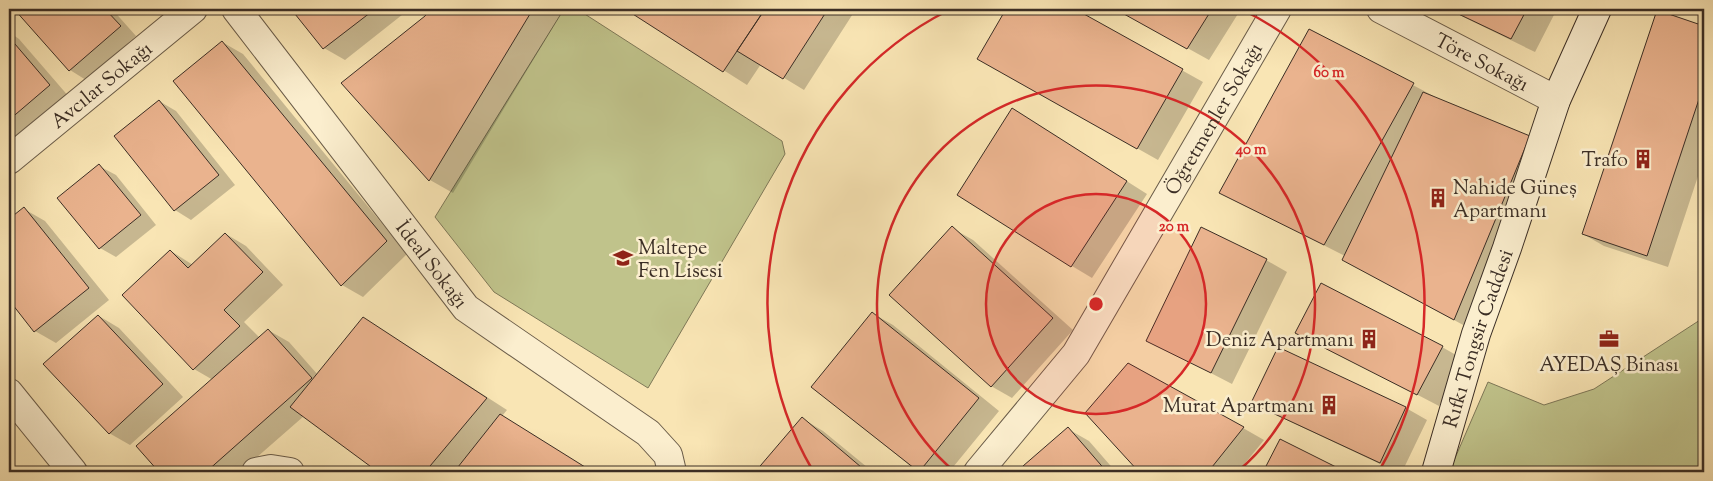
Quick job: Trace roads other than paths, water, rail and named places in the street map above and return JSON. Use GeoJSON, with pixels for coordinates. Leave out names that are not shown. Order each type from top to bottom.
{"type":"FeatureCollection","features":[{"type":"Feature","properties":{"kind":"street","name":"Avcılar Sokağı"},"geometry":{"type":"LineString","coordinates":[[9,160],[193,9]]}},
{"type":"Feature","properties":{"kind":"street","name":"İdeal Sokağı"},"geometry":{"type":"LineString","coordinates":[[236,9],[466,308],[648,433],[668,455],[672,472]]}},
{"type":"Feature","properties":{"kind":"street","name":"Öğretmenler Sokağı"},"geometry":{"type":"LineString","coordinates":[[986,469],[1076,354],[1277,9]]}},
{"type":"Feature","properties":{"kind":"street","name":"Töre Sokağı"},"geometry":{"type":"LineString","coordinates":[[1381,9],[1556,100]]}},
{"type":"Feature","properties":{"kind":"street","name":"Rıfkı Tongsir Caddesi"},"geometry":{"type":"LineString","coordinates":[[1436,472],[1476,334],[1508,248],[1556,100],[1597,9]]}},
{"type":"Feature","properties":{"kind":"street"},"geometry":{"type":"LineString","coordinates":[[9,394],[73,472]]}},
{"type":"Feature","properties":{"kind":"street"},"geometry":{"type":"LineString","coordinates":[[256,472],[272,469],[290,472]]}},
{"type":"Feature","properties":{"kind":"place","name":"Trafo"},"geometry":{"type":"Point","coordinates":[1643,159]}},
{"type":"Feature","properties":{"kind":"place","name":"Nahide Güneş Apartmanı"},"geometry":{"type":"Point","coordinates":[1438,198]}},
{"type":"Feature","properties":{"kind":"place","name":"Maltepe Fen Lisesi"},"geometry":{"type":"Point","coordinates":[623,258]}},
{"type":"Feature","properties":{"kind":"place","name":"Deniz Apartmanı"},"geometry":{"type":"Point","coordinates":[1369,339]}},
{"type":"Feature","properties":{"kind":"place","name":"AYEDAŞ Binası"},"geometry":{"type":"Point","coordinates":[1609,339]}},
{"type":"Feature","properties":{"kind":"place","name":"Murat Apartmanı"},"geometry":{"type":"Point","coordinates":[1329,405]}}]}
